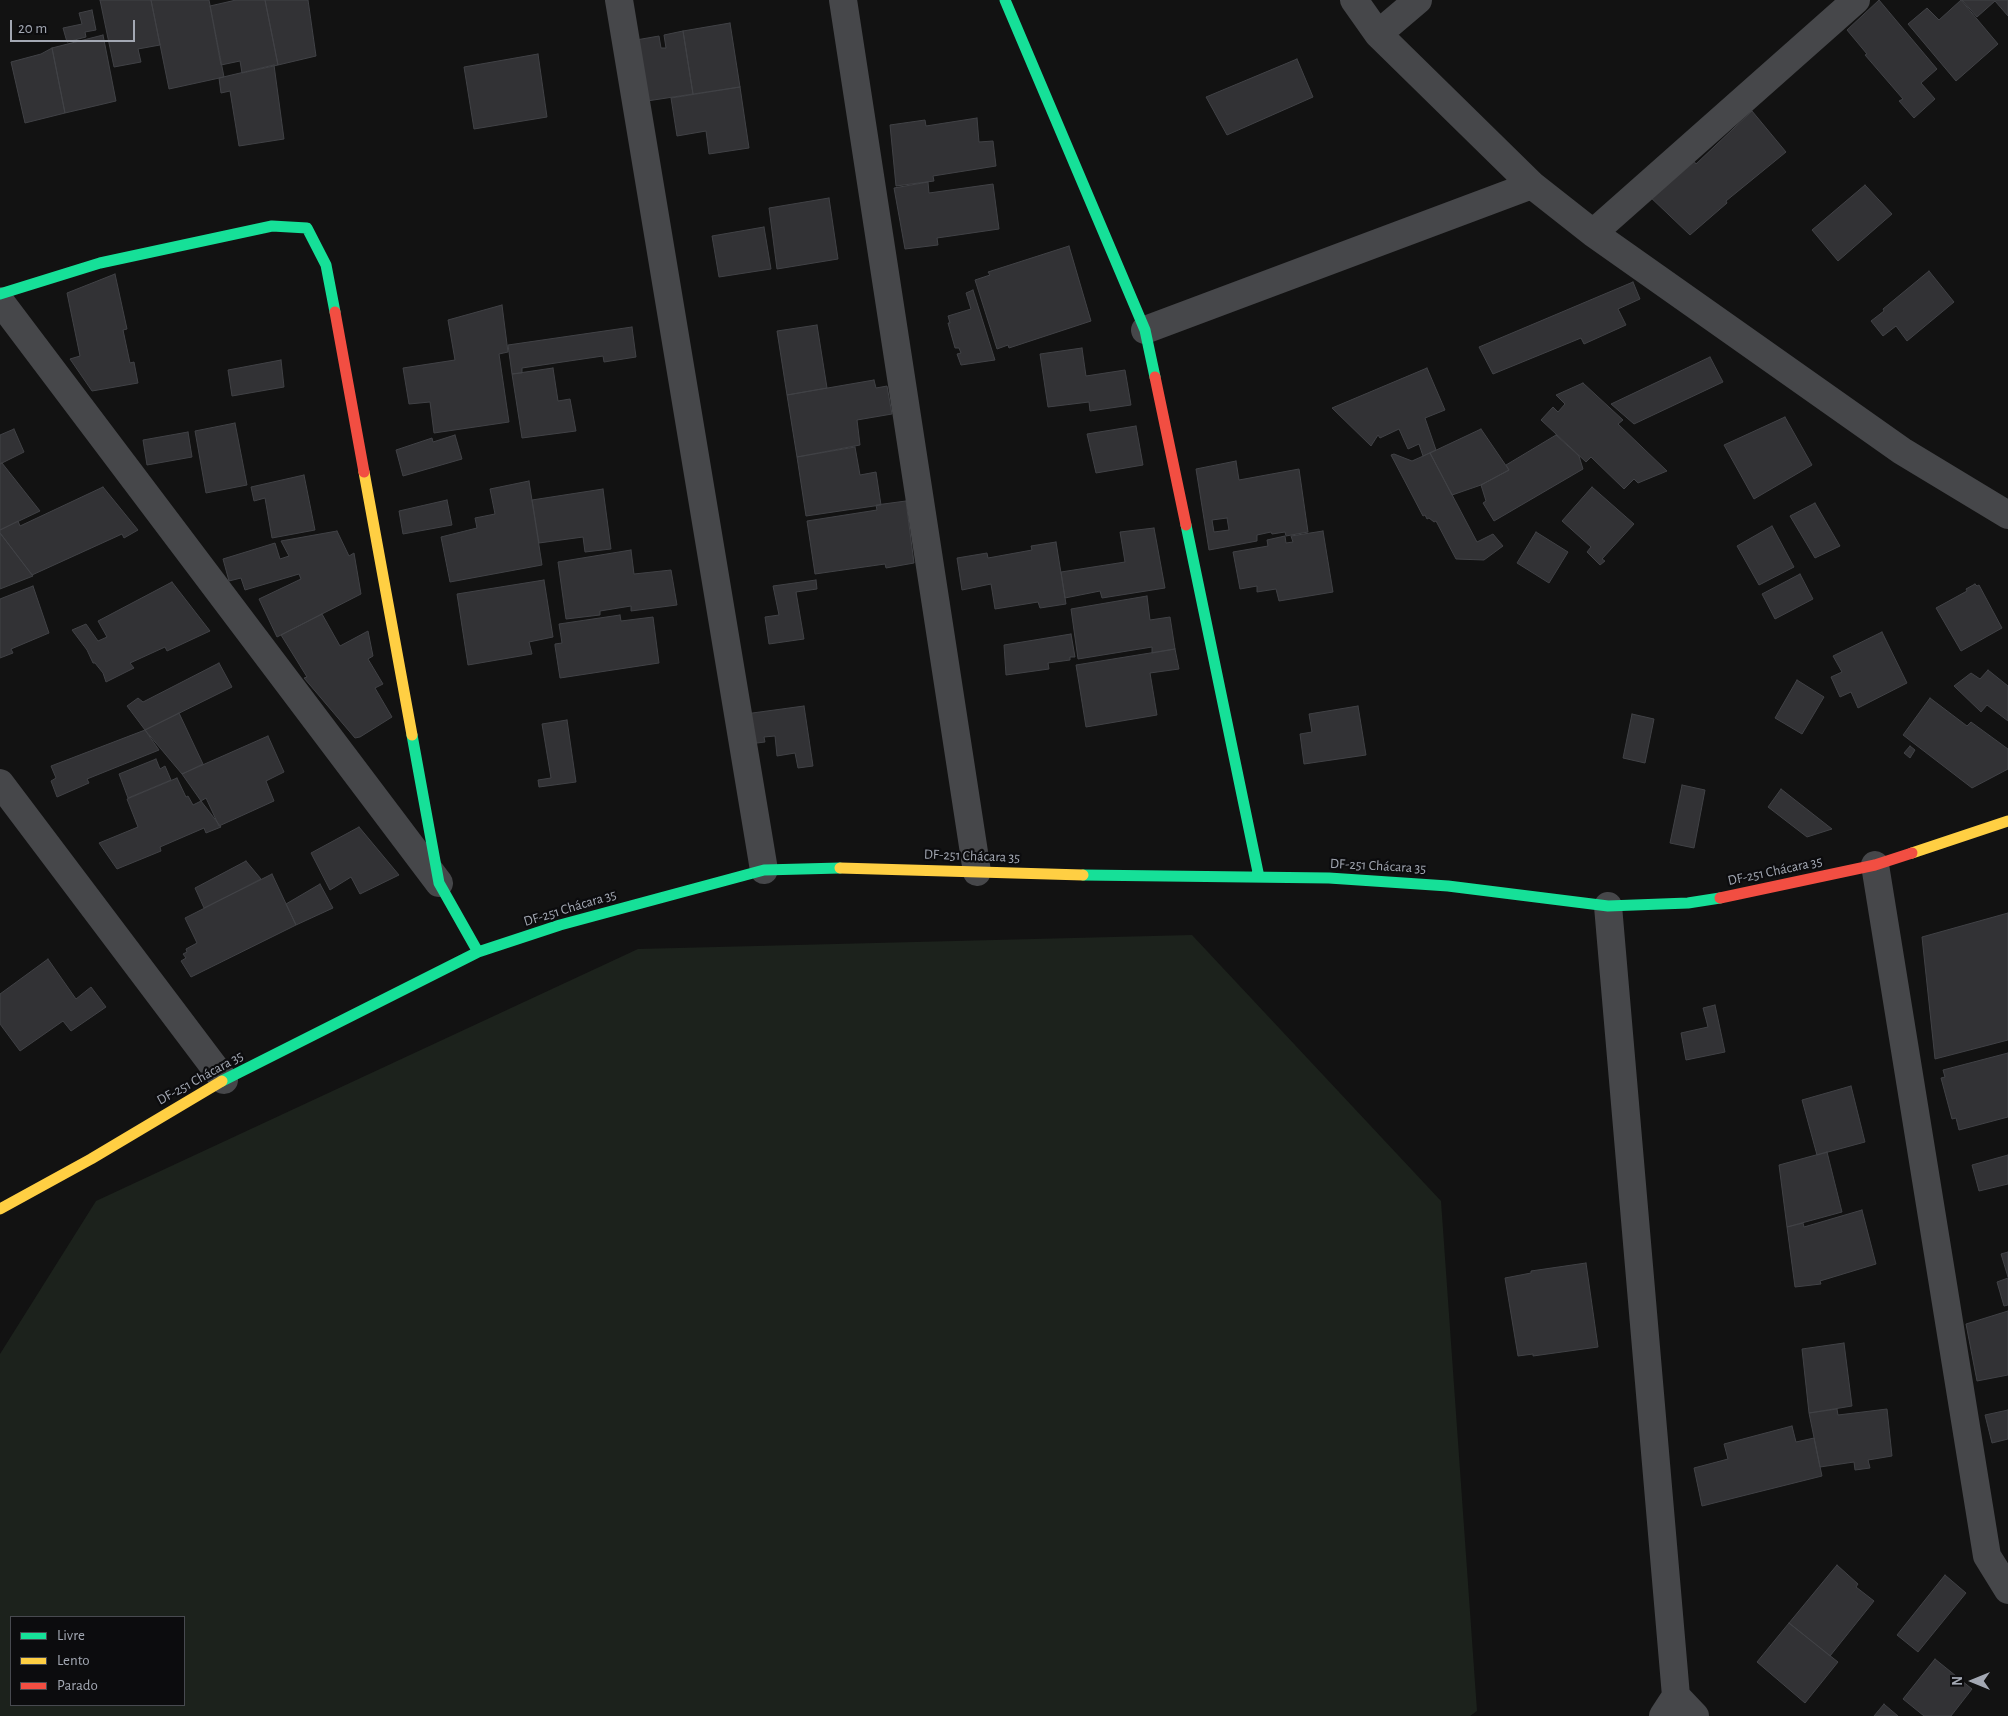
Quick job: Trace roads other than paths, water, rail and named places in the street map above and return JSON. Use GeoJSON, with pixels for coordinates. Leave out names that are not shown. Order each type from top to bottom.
{"type":"FeatureCollection","features":[{"type":"Feature","properties":{"kind":"street"},"geometry":{"type":"LineString","coordinates":[[619,0],[764,870]]}},
{"type":"Feature","properties":{"kind":"street"},"geometry":{"type":"LineString","coordinates":[[843,0],[977,872]]}},
{"type":"Feature","properties":{"kind":"street"},"geometry":{"type":"LineString","coordinates":[[1004,0],[1145,330],[1260,878]]}},
{"type":"Feature","properties":{"kind":"street"},"geometry":{"type":"LineString","coordinates":[[1354,0],[1378,34],[1532,185],[1594,233],[1902,451],[2008,515]]}},
{"type":"Feature","properties":{"kind":"street"},"geometry":{"type":"LineString","coordinates":[[1378,34],[1418,0]]}},
{"type":"Feature","properties":{"kind":"street"},"geometry":{"type":"LineString","coordinates":[[1594,233],[1856,0]]}},
{"type":"Feature","properties":{"kind":"street"},"geometry":{"type":"LineString","coordinates":[[1145,330],[1532,185]]}},
{"type":"Feature","properties":{"kind":"street"},"geometry":{"type":"LineString","coordinates":[[0,294],[120,258],[272,226],[307,228],[326,265],[439,883]]}},
{"type":"Feature","properties":{"kind":"street"},"geometry":{"type":"LineString","coordinates":[[0,301],[439,883],[478,952]]}},
{"type":"Feature","properties":{"kind":"street"},"geometry":{"type":"LineString","coordinates":[[0,783],[224,1080]]}},
{"type":"Feature","properties":{"kind":"street","name":"DF-251 Chácara 35"},"geometry":{"type":"LineString","coordinates":[[0,1209],[92,1159],[224,1080],[478,952],[570,922],[764,870],[862,867],[977,872],[1329,878],[1448,886],[1608,906],[1688,903],[1755,892],[1875,865],[2008,821]]}},
{"type":"Feature","properties":{"kind":"street"},"geometry":{"type":"LineString","coordinates":[[1875,865],[1987,1556],[2008,1590]]}},
{"type":"Feature","properties":{"kind":"street"},"geometry":{"type":"LineString","coordinates":[[1608,906],[1669,1706],[1695,1716]]}}]}
